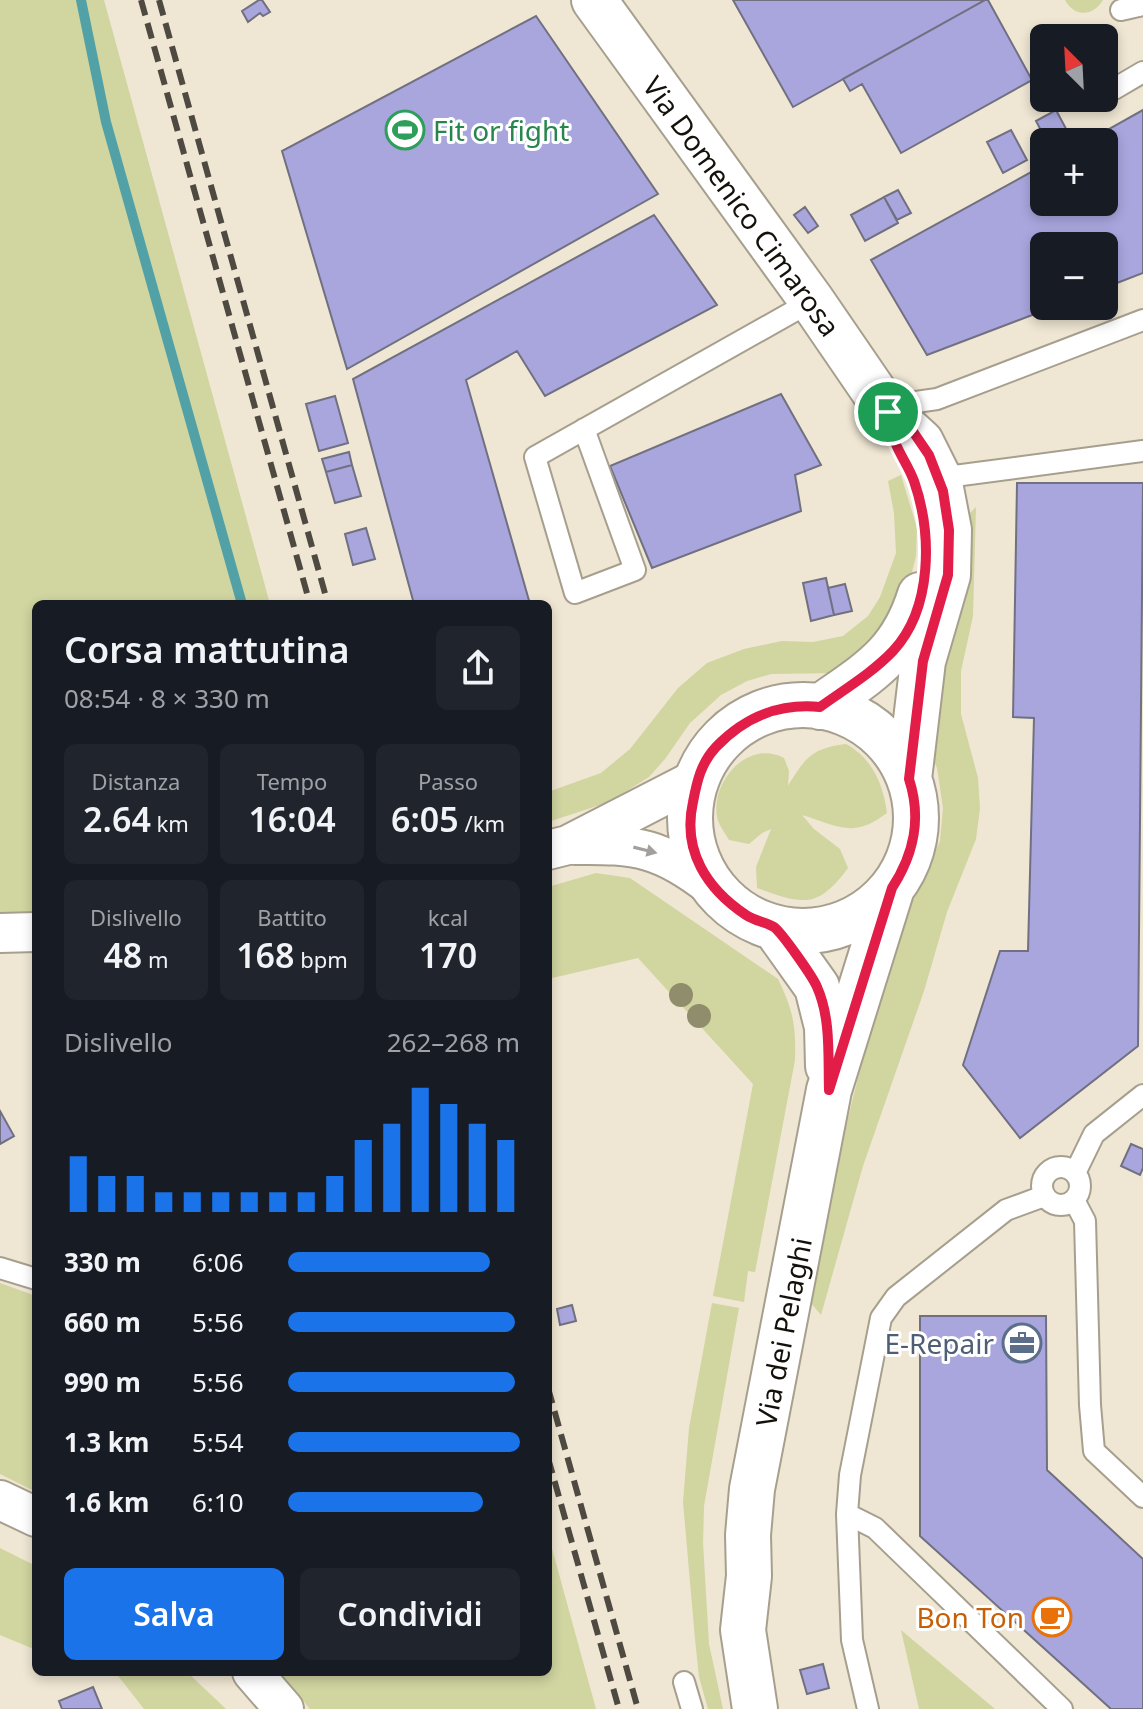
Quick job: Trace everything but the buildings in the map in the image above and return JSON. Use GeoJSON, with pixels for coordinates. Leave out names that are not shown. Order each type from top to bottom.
{"type":"FeatureCollection","features":[{"type":"Feature","properties":{"kind":"street","name":"Via Domenico Cimarosa"},"geometry":{"type":"LineString","coordinates":[[594,0],[812,301],[888,412],[921,442],[939,478],[949,530],[948,575],[923,661],[909,779]]}},
{"type":"Feature","properties":{"kind":"street","name":"Via Domenico Cimarosa"},"geometry":{"type":"LineString","coordinates":[[820,707],[879,665],[895,648],[913,617],[922,590],[926,564],[924,520],[914,479],[895,444],[888,412]]}},
{"type":"Feature","properties":{"kind":"street"},"geometry":{"type":"LineString","coordinates":[[558,847],[630,846],[659,853],[683,865],[750,918],[775,928],[807,931],[839,925],[868,910],[892,888],[904,869],[914,837],[915,797],[895,752],[865,723],[820,707],[782,708],[746,721],[732,731],[707,757],[698,778],[690,814],[691,832],[701,870],[712,887]]}},
{"type":"Feature","properties":{"kind":"street"},"geometry":{"type":"LineString","coordinates":[[558,847],[698,778]]}},
{"type":"Feature","properties":{"kind":"street","name":"Via dei Pelaghi"},"geometry":{"type":"LineString","coordinates":[[755,1709],[743,1630],[749,1576],[748,1535],[752,1489],[829,1090],[892,888]]}},
{"type":"Feature","properties":{"kind":"street","name":"Via dei Pelaghi"},"geometry":{"type":"LineString","coordinates":[[775,928],[817,987],[827,1027],[829,1090]]}},
{"type":"Feature","properties":{"kind":"street"},"geometry":{"type":"LineString","coordinates":[[0,933],[32,932]]}},
{"type":"Feature","properties":{"kind":"street"},"geometry":{"type":"LineString","coordinates":[[0,1500],[32,1515]]}},
{"type":"Feature","properties":{"kind":"street","name":"Via dei Pelaghi"},"geometry":{"type":"LineString","coordinates":[[749,1576],[764,1617],[785,1709]]}},
{"type":"Feature","properties":{"kind":"street"},"geometry":{"type":"LineString","coordinates":[[255,1676],[284,1709]]}},
{"type":"Feature","properties":{"kind":"lane"},"geometry":{"type":"LineString","coordinates":[[1121,10],[1143,5]]}},
{"type":"Feature","properties":{"kind":"lane"},"geometry":{"type":"LineString","coordinates":[[1118,87],[1143,72]]}},
{"type":"Feature","properties":{"kind":"lane"},"geometry":{"type":"LineString","coordinates":[[584,429],[635,570],[575,593],[535,457],[584,429],[812,301]]}},
{"type":"Feature","properties":{"kind":"lane"},"geometry":{"type":"LineString","coordinates":[[888,412],[916,402],[937,399],[1143,320]]}},
{"type":"Feature","properties":{"kind":"lane"},"geometry":{"type":"LineString","coordinates":[[939,478],[1143,451]]}},
{"type":"Feature","properties":{"kind":"lane"},"geometry":{"type":"LineString","coordinates":[[1075,1173],[1094,1134],[1143,1095]]}},
{"type":"Feature","properties":{"kind":"lane"},"geometry":{"type":"LineString","coordinates":[[1065,1167],[1075,1173],[1079,1192],[1074,1200],[1058,1205],[1044,1196],[1041,1185],[1045,1175],[1054,1168],[1065,1167]]}},
{"type":"Feature","properties":{"kind":"lane"},"geometry":{"type":"LineString","coordinates":[[868,1709],[852,1640],[847,1514],[850,1475],[881,1318],[896,1297],[1006,1210],[1044,1196]]}},
{"type":"Feature","properties":{"kind":"lane"},"geometry":{"type":"LineString","coordinates":[[1074,1200],[1085,1221],[1094,1451],[1143,1497]]}},
{"type":"Feature","properties":{"kind":"lane"},"geometry":{"type":"LineString","coordinates":[[0,1268],[32,1278]]}},
{"type":"Feature","properties":{"kind":"lane"},"geometry":{"type":"LineString","coordinates":[[847,1514],[875,1528],[1062,1709]]}},
{"type":"Feature","properties":{"kind":"lane"},"geometry":{"type":"LineString","coordinates":[[684,1682],[692,1709]]}},
{"type":"Feature","properties":{"kind":"green space"},"geometry":{"type":"Polygon","coordinates":[[[0,0],[104,0],[269,600],[32,600],[32,914],[0,914],[0,0]]]}},
{"type":"Feature","properties":{"kind":"green space"},"geometry":{"type":"Polygon","coordinates":[[[1065,0],[1103,0],[1094,10],[1084,13],[1073,10],[1065,0]]]}},
{"type":"Feature","properties":{"kind":"green space"},"geometry":{"type":"Polygon","coordinates":[[[901,475],[917,528],[916,556],[910,580],[888,634],[836,673],[771,674],[747,681],[721,695],[690,723],[649,777],[609,802],[552,821],[552,791],[601,773],[630,749],[678,688],[707,663],[744,649],[782,641],[813,642],[843,636],[868,616],[880,597],[896,553],[894,513],[888,481],[901,475]]]}},
{"type":"Feature","properties":{"kind":"green space"},"geometry":{"type":"Polygon","coordinates":[[[976,507],[973,616],[961,671],[961,714],[978,778],[980,808],[976,839],[947,912],[924,991],[863,1166],[821,1315],[811,1303],[844,1134],[890,950],[940,841],[943,808],[937,768],[929,750],[966,517],[976,507]]]}},
{"type":"Feature","properties":{"kind":"green space"},"geometry":{"type":"Polygon","coordinates":[[[846,744],[863,757],[875,773],[887,813],[865,826],[855,828],[836,826],[802,815],[814,829],[840,849],[848,868],[827,891],[808,900],[786,898],[757,888],[756,867],[771,829],[749,844],[729,840],[717,817],[720,790],[726,778],[745,759],[758,754],[771,754],[784,758],[789,771],[788,786],[811,756],[825,748],[846,744]]]}},
{"type":"Feature","properties":{"kind":"green space"},"geometry":{"type":"Polygon","coordinates":[[[596,873],[630,878],[778,979],[794,1027],[795,1060],[755,1272],[748,1271],[744,1302],[713,1296],[753,1084],[638,958],[552,978],[552,886],[596,873]]]}},
{"type":"Feature","properties":{"kind":"green space"},"geometry":{"type":"Polygon","coordinates":[[[0,1283],[32,1295],[32,1490],[0,1474],[0,1283]]]}},
{"type":"Feature","properties":{"kind":"green space"},"geometry":{"type":"Polygon","coordinates":[[[712,1303],[739,1308],[704,1506],[709,1644],[723,1709],[708,1709],[699,1677],[683,1502],[689,1428],[712,1303]]]}},
{"type":"Feature","properties":{"kind":"green space"},"geometry":{"type":"Polygon","coordinates":[[[0,1548],[32,1564],[32,1648],[0,1635],[0,1548]]]}},
{"type":"Feature","properties":{"kind":"green space"},"geometry":{"type":"Polygon","coordinates":[[[552,1549],[596,1709],[310,1709],[282,1676],[552,1676],[552,1549]]]}},
{"type":"Feature","properties":{"kind":"green space"},"geometry":{"type":"Polygon","coordinates":[[[901,1630],[995,1709],[919,1709],[901,1630]]]}},
{"type":"Feature","properties":{"kind":"green space"},"geometry":{"type":"Polygon","coordinates":[[[118,1676],[191,1676],[226,1709],[144,1709],[118,1676]]]}},
{"type":"Feature","properties":{"kind":"waterway"},"geometry":{"type":"LineString","coordinates":[[81,0],[106,122],[241,600]]}},
{"type":"Feature","properties":{"kind":"railway"},"geometry":{"type":"LineString","coordinates":[[141,0],[309,600]]}},
{"type":"Feature","properties":{"kind":"railway"},"geometry":{"type":"LineString","coordinates":[[159,0],[327,600]]}},
{"type":"Feature","properties":{"kind":"railway"},"geometry":{"type":"LineString","coordinates":[[552,1402],[638,1709]]}},
{"type":"Feature","properties":{"kind":"railway"},"geometry":{"type":"LineString","coordinates":[[552,1472],[619,1709]]}},
{"type":"Feature","properties":{"kind":"place","name":"Fit or fight"},"geometry":{"type":"Point","coordinates":[405,130]}},
{"type":"Feature","properties":{"kind":"place","name":"E-Repair"},"geometry":{"type":"Point","coordinates":[1022,1343]}},
{"type":"Feature","properties":{"kind":"place","name":"Bon Ton"},"geometry":{"type":"Point","coordinates":[1052,1617]}},
{"type":"Feature","properties":{"kind":"route"},"geometry":{"type":"LineString","coordinates":[[888,412],[921,442],[939,478],[946,506],[950,559],[936,625],[923,661],[909,779],[915,797],[914,837],[904,869],[892,888],[829,1090],[827,1027],[817,987],[775,928],[750,918],[712,887],[701,870],[691,832],[690,814],[698,778],[707,757],[732,731],[767,712],[782,708],[820,707],[879,665],[907,631],[922,590],[926,564],[924,520],[914,479],[895,444],[888,412]]}}]}
